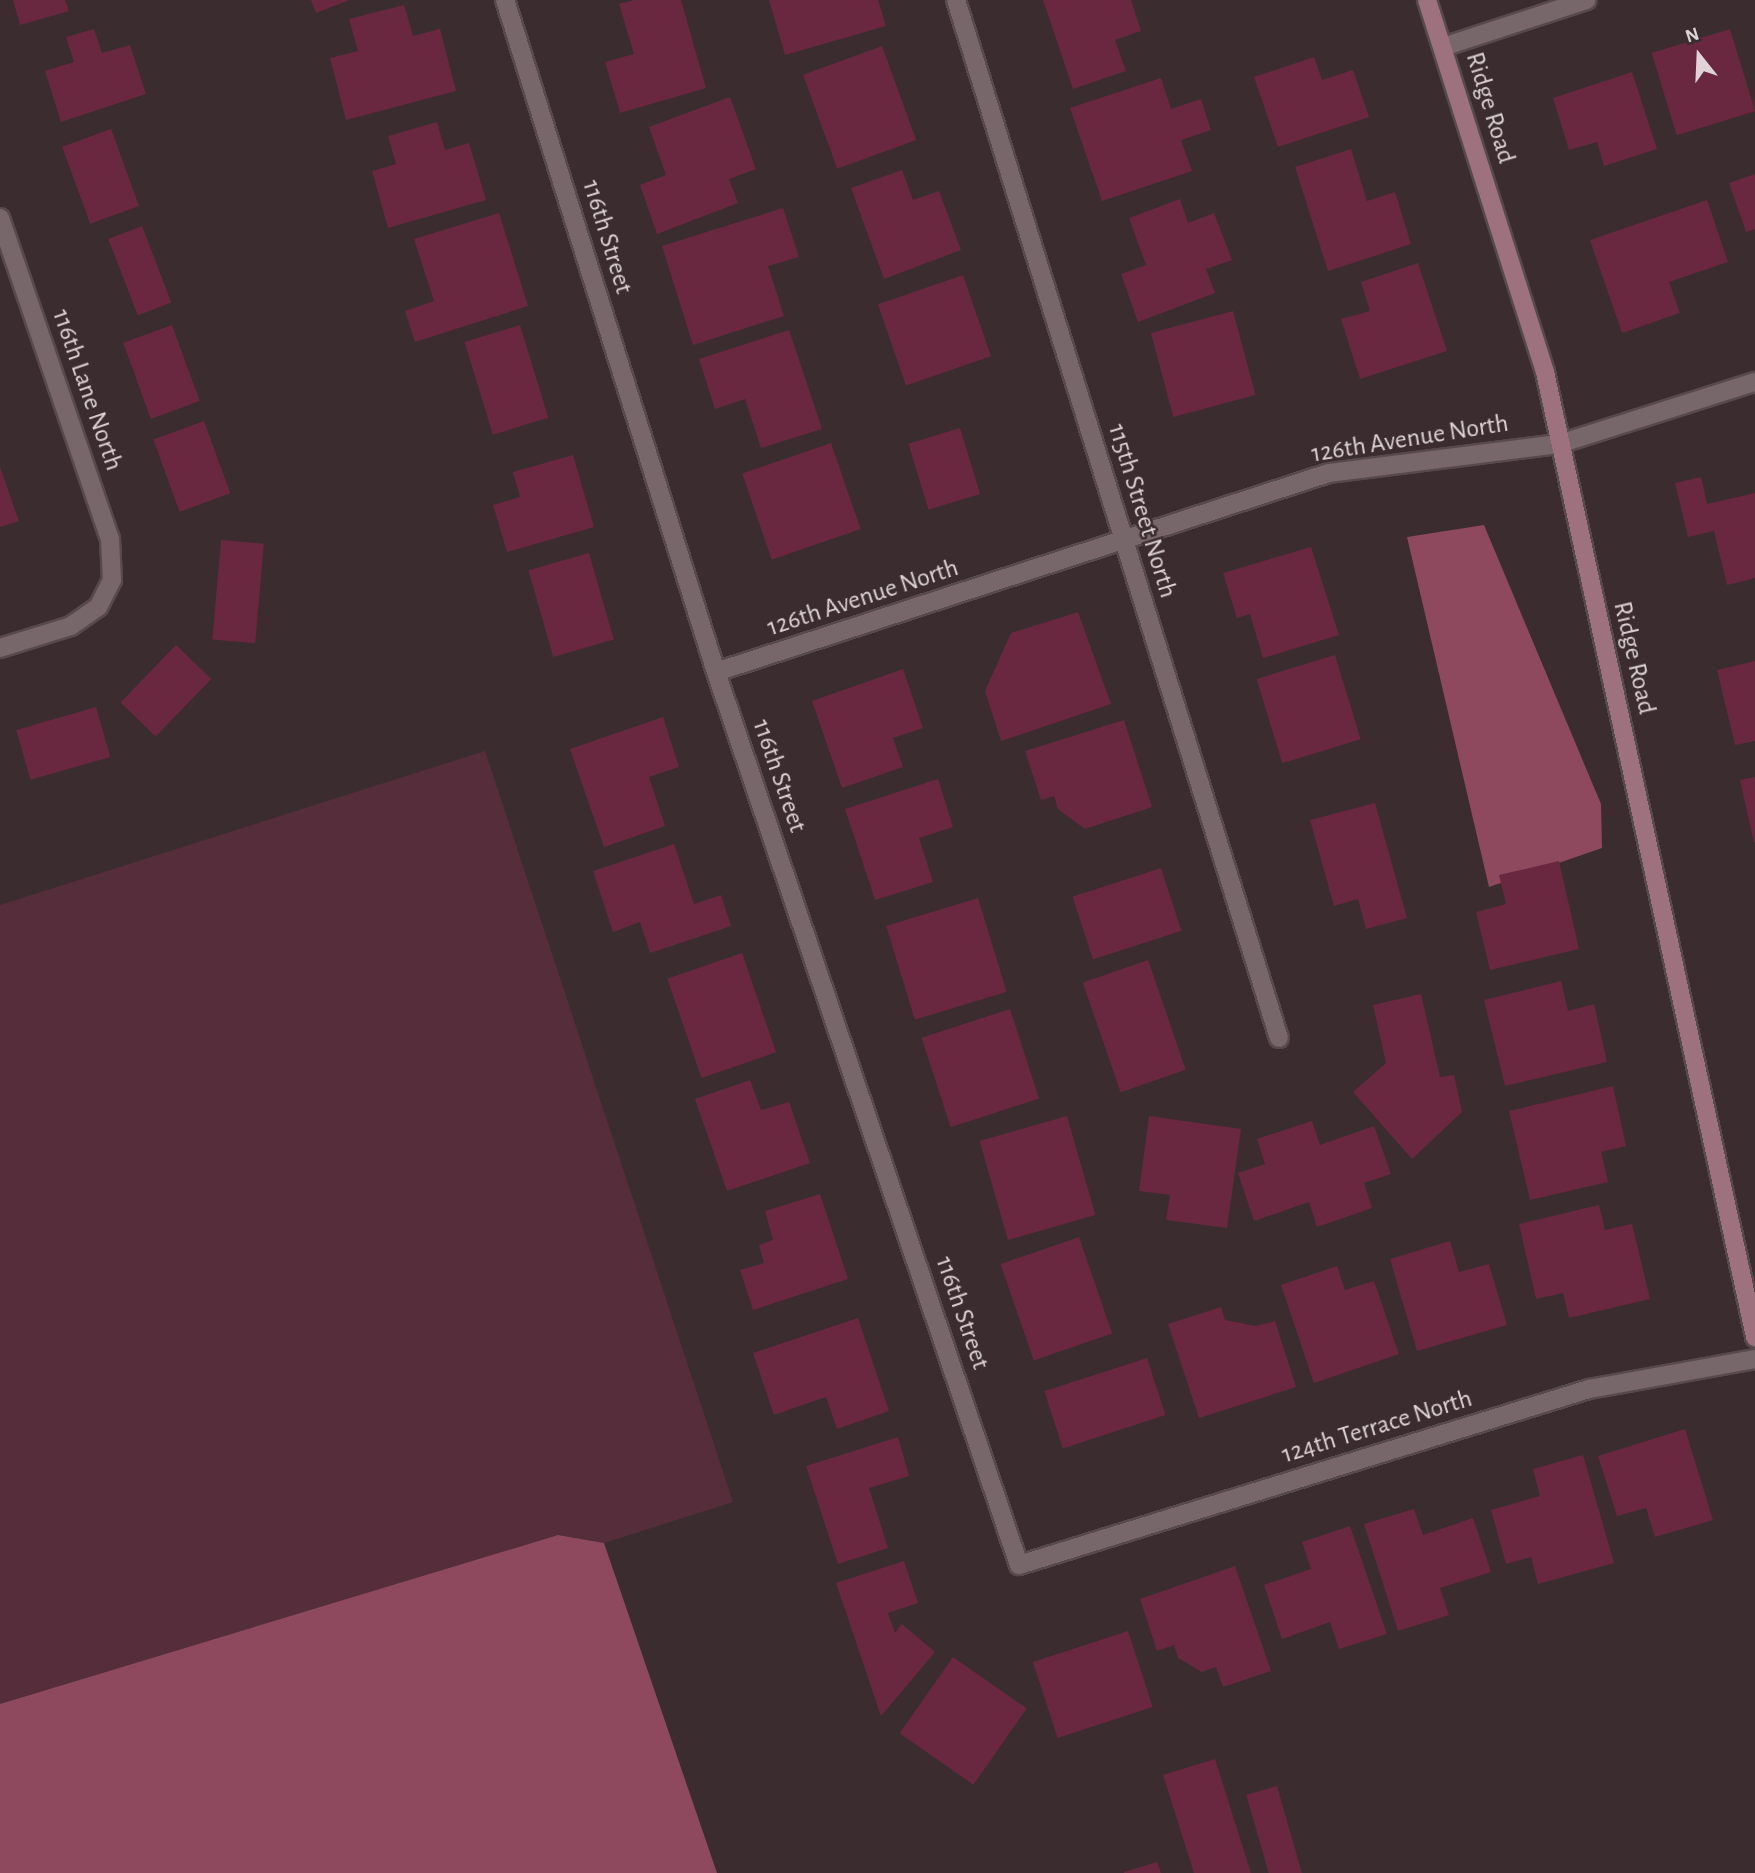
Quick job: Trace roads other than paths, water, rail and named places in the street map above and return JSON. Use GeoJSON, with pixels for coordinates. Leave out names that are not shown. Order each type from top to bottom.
{"type":"FeatureCollection","features":[{"type":"Feature","properties":{"kind":"street","name":"116th Street"},"geometry":{"type":"LineString","coordinates":[[505,0],[716,673],[1019,1565]]}},
{"type":"Feature","properties":{"kind":"street","name":"115th Street North"},"geometry":{"type":"LineString","coordinates":[[956,0],[1279,1038]]}},
{"type":"Feature","properties":{"kind":"street","name":"Ridge Road"},"geometry":{"type":"LineString","coordinates":[[1427,0],[1545,372],[1755,1337]]}},
{"type":"Feature","properties":{"kind":"street"},"geometry":{"type":"LineString","coordinates":[[1443,47],[1587,0]]}},
{"type":"Feature","properties":{"kind":"street","name":"116th Lane North"},"geometry":{"type":"LineString","coordinates":[[0,218],[110,539],[112,580],[97,607],[71,626],[0,648]]}},
{"type":"Feature","properties":{"kind":"street","name":"126th Avenue North"},"geometry":{"type":"LineString","coordinates":[[716,673],[1329,473],[1559,444],[1755,382]]}},
{"type":"Feature","properties":{"kind":"street","name":"124th Terrace North"},"geometry":{"type":"LineString","coordinates":[[1019,1565],[1589,1389],[1755,1359]]}}]}
